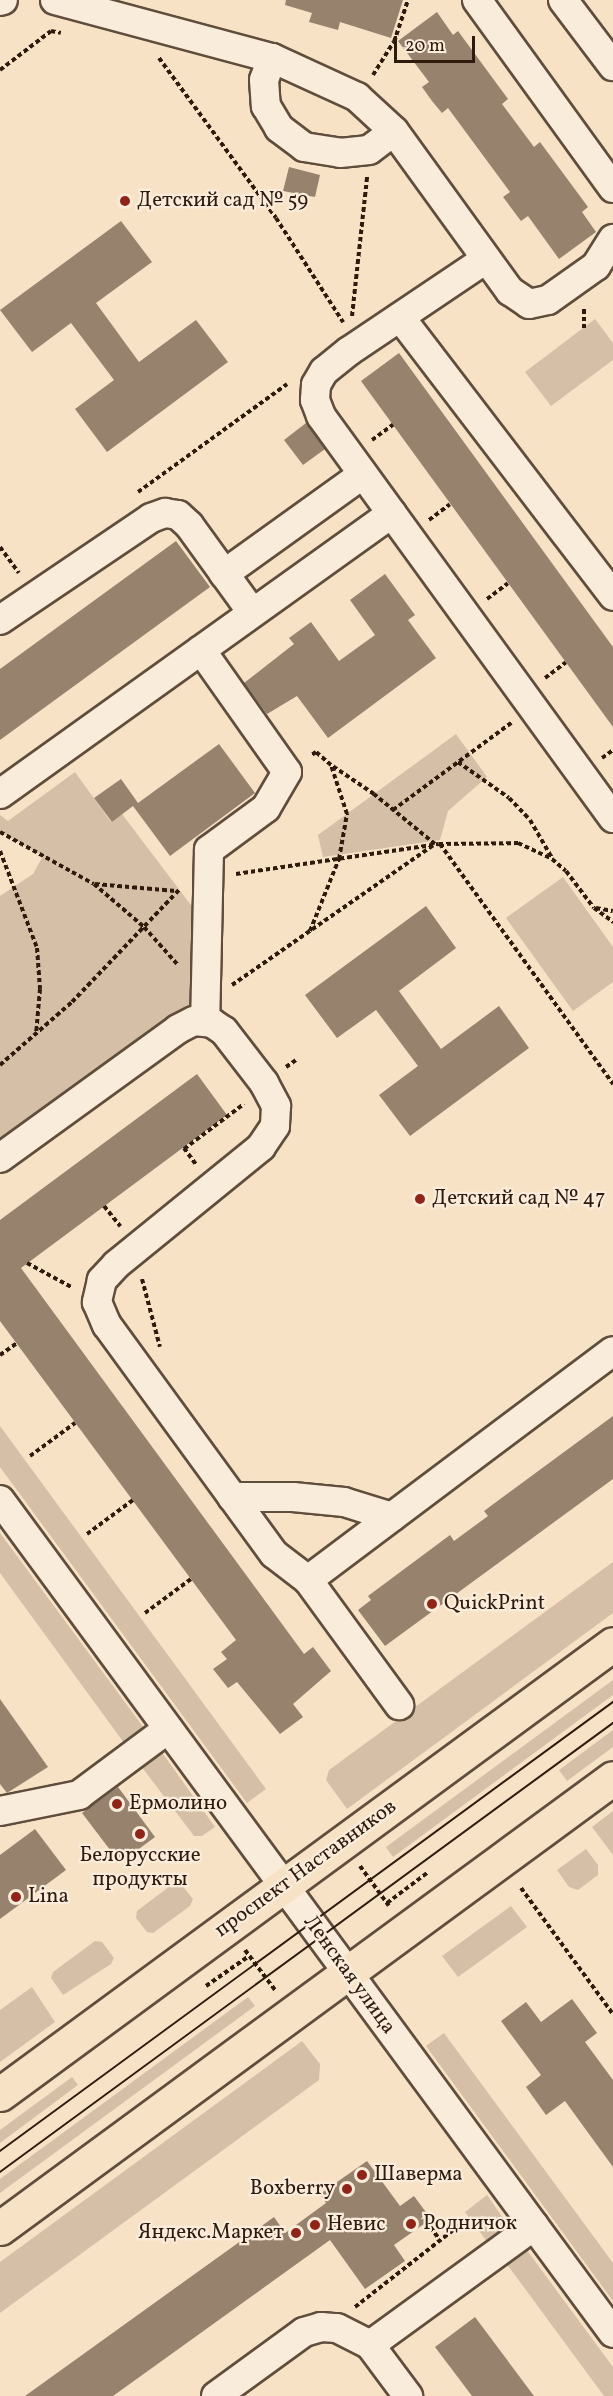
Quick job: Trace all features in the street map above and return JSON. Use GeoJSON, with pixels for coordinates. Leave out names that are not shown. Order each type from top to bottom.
{"type":"FeatureCollection","features":[{"type":"Feature","properties":{"kind":"main road","name":"проспект Наставников"},"geometry":{"type":"LineString","coordinates":[[0,2094],[613,1644]]}},
{"type":"Feature","properties":{"kind":"main road"},"geometry":{"type":"LineString","coordinates":[[0,2228],[613,1778]]}},
{"type":"Feature","properties":{"kind":"street"},"geometry":{"type":"LineString","coordinates":[[55,0],[272,58],[357,97],[394,131],[510,291],[529,304],[548,300],[596,266],[613,239]]}},
{"type":"Feature","properties":{"kind":"street"},"geometry":{"type":"LineString","coordinates":[[477,0],[613,188]]}},
{"type":"Feature","properties":{"kind":"street"},"geometry":{"type":"LineString","coordinates":[[563,0],[613,66]]}},
{"type":"Feature","properties":{"kind":"street"},"geometry":{"type":"LineString","coordinates":[[272,58],[264,80],[266,106],[279,128],[304,147],[340,153],[369,150],[394,131]]}},
{"type":"Feature","properties":{"kind":"street"},"geometry":{"type":"LineString","coordinates":[[486,259],[400,317],[350,340],[324,371],[316,385],[315,400],[321,416],[613,818]]}},
{"type":"Feature","properties":{"kind":"street"},"geometry":{"type":"LineString","coordinates":[[400,317],[613,597]]}},
{"type":"Feature","properties":{"kind":"street"},"geometry":{"type":"LineString","coordinates":[[224,574],[363,474]]}},
{"type":"Feature","properties":{"kind":"street"},"geometry":{"type":"LineString","coordinates":[[0,620],[152,518],[165,513],[178,515],[189,525],[252,612]]}},
{"type":"Feature","properties":{"kind":"street"},"geometry":{"type":"LineString","coordinates":[[0,794],[392,513]]}},
{"type":"Feature","properties":{"kind":"street"},"geometry":{"type":"LineString","coordinates":[[201,651],[287,772],[266,808],[209,850],[208,879],[206,1012],[224,1031],[266,1088],[276,1107],[275,1126],[261,1147],[136,1248],[102,1280],[97,1302],[107,1324],[274,1554],[308,1580],[399,1705]]}},
{"type":"Feature","properties":{"kind":"street"},"geometry":{"type":"LineString","coordinates":[[0,1158],[178,1029],[206,1012]]}},
{"type":"Feature","properties":{"kind":"street"},"geometry":{"type":"LineString","coordinates":[[308,1580],[613,1351]]}},
{"type":"Feature","properties":{"kind":"street"},"geometry":{"type":"LineString","coordinates":[[232,1497],[293,1497],[344,1502],[392,1517]]}},
{"type":"Feature","properties":{"kind":"street","name":"Ленская улица"},"geometry":{"type":"LineString","coordinates":[[0,1500],[613,2333]]}},
{"type":"Feature","properties":{"kind":"street"},"geometry":{"type":"LineString","coordinates":[[0,1811],[79,1795],[168,1729]]}},
{"type":"Feature","properties":{"kind":"street"},"geometry":{"type":"LineString","coordinates":[[370,2345],[534,2226]]}},
{"type":"Feature","properties":{"kind":"street"},"geometry":{"type":"LineString","coordinates":[[216,2396],[304,2332],[337,2328],[370,2345],[408,2396]]}},
{"type":"Feature","properties":{"kind":"path"},"geometry":{"type":"LineString","coordinates":[[357,97],[394,42],[408,0]]}},
{"type":"Feature","properties":{"kind":"path"},"geometry":{"type":"LineString","coordinates":[[159,27],[153,50],[276,218],[333,302],[350,340]]}},
{"type":"Feature","properties":{"kind":"path"},"geometry":{"type":"LineString","coordinates":[[0,70],[51,31],[74,35]]}},
{"type":"Feature","properties":{"kind":"path"},"geometry":{"type":"LineString","coordinates":[[350,340],[369,150]]}},
{"type":"Feature","properties":{"kind":"path"},"geometry":{"type":"LineString","coordinates":[[128,499],[295,377]]}},
{"type":"Feature","properties":{"kind":"path"},"geometry":{"type":"LineString","coordinates":[[0,547],[19,574],[28,568]]}},
{"type":"Feature","properties":{"kind":"path"},"geometry":{"type":"LineString","coordinates":[[393,810],[532,707]]}},
{"type":"Feature","properties":{"kind":"path"},"geometry":{"type":"LineString","coordinates":[[287,772],[316,752],[437,844],[613,1084]]}},
{"type":"Feature","properties":{"kind":"path"},"geometry":{"type":"LineString","coordinates":[[458,762],[523,812],[552,859]]}},
{"type":"Feature","properties":{"kind":"path"},"geometry":{"type":"LineString","coordinates":[[309,932],[339,859],[347,814],[331,765]]}},
{"type":"Feature","properties":{"kind":"path"},"geometry":{"type":"LineString","coordinates":[[0,832],[94,884],[144,927],[206,1012],[309,932],[437,844]]}},
{"type":"Feature","properties":{"kind":"path"},"geometry":{"type":"LineString","coordinates":[[94,884],[176,891],[208,879],[437,844],[518,843],[552,859],[567,871],[594,908],[613,922]]}},
{"type":"Feature","properties":{"kind":"path"},"geometry":{"type":"LineString","coordinates":[[0,851],[37,948],[40,989],[36,1036]]}},
{"type":"Feature","properties":{"kind":"path"},"geometry":{"type":"LineString","coordinates":[[0,1065],[36,1036],[144,927],[176,891]]}},
{"type":"Feature","properties":{"kind":"path"},"geometry":{"type":"LineString","coordinates":[[594,908],[613,911]]}},
{"type":"Feature","properties":{"kind":"path"},"geometry":{"type":"LineString","coordinates":[[184,1149],[266,1088]]}},
{"type":"Feature","properties":{"kind":"path"},"geometry":{"type":"LineString","coordinates":[[136,1248],[162,1358]]}},
{"type":"Feature","properties":{"kind":"path"},"geometry":{"type":"LineString","coordinates":[[27,1263],[97,1302]]}},
{"type":"Feature","properties":{"kind":"path"},"geometry":{"type":"LineString","coordinates":[[0,1355],[16,1343]]}},
{"type":"Feature","properties":{"kind":"path"},"geometry":{"type":"LineString","coordinates":[[30,1456],[75,1423]]}},
{"type":"Feature","properties":{"kind":"path"},"geometry":{"type":"LineString","coordinates":[[87,1534],[133,1500]]}},
{"type":"Feature","properties":{"kind":"path"},"geometry":{"type":"LineString","coordinates":[[145,1613],[191,1579]]}},
{"type":"Feature","properties":{"kind":"path"},"geometry":{"type":"LineString","coordinates":[[357,1862],[393,1912]]}},
{"type":"Feature","properties":{"kind":"path"},"geometry":{"type":"LineString","coordinates":[[387,1903],[427,1873]]}},
{"type":"Feature","properties":{"kind":"path"},"geometry":{"type":"LineString","coordinates":[[521,1888],[613,2014]]}},
{"type":"Feature","properties":{"kind":"path"},"geometry":{"type":"LineString","coordinates":[[242,1947],[279,1995]]}},
{"type":"Feature","properties":{"kind":"path"},"geometry":{"type":"LineString","coordinates":[[207,1986],[249,1956]]}},
{"type":"Feature","properties":{"kind":"path"},"geometry":{"type":"LineString","coordinates":[[426,2221],[439,2240]]}},
{"type":"Feature","properties":{"kind":"path"},"geometry":{"type":"LineString","coordinates":[[337,2328],[346,2313],[462,2223]]}},
{"type":"Feature","properties":{"kind":"shaded area"},"geometry":{"type":"Polygon","coordinates":[[[595,319],[613,343],[613,360],[551,406],[525,372],[595,319]]]}},
{"type":"Feature","properties":{"kind":"shaded area"},"geometry":{"type":"Polygon","coordinates":[[[456,734],[487,777],[448,811],[440,840],[323,857],[318,835],[456,734]]]}},
{"type":"Feature","properties":{"kind":"shaded area"},"geometry":{"type":"Polygon","coordinates":[[[75,772],[111,822],[122,814],[197,913],[195,1005],[0,1149],[0,896],[33,874],[43,856],[0,832],[0,815],[8,821],[75,772]]]}},
{"type":"Feature","properties":{"kind":"shaded area"},"geometry":{"type":"Polygon","coordinates":[[[563,877],[613,947],[613,982],[573,1011],[506,918],[563,877]]]}},
{"type":"Feature","properties":{"kind":"shaded area"},"geometry":{"type":"Polygon","coordinates":[[[0,1426],[266,1789],[247,1803],[0,1467],[0,1426]]]}},
{"type":"Feature","properties":{"kind":"shaded area"},"geometry":{"type":"Polygon","coordinates":[[[0,1533],[144,1728],[127,1747],[0,1573],[0,1533]]]}},
{"type":"Feature","properties":{"kind":"shaded area"},"geometry":{"type":"Polygon","coordinates":[[[613,1562],[613,1613],[347,1809],[326,1780],[329,1770],[613,1562]]]}},
{"type":"Feature","properties":{"kind":"shaded area"},"geometry":{"type":"Polygon","coordinates":[[[613,1680],[613,1695],[393,1857],[386,1847],[613,1680]]]}},
{"type":"Feature","properties":{"kind":"shaded area"},"geometry":{"type":"Polygon","coordinates":[[[613,1730],[613,1747],[567,1781],[559,1770],[613,1730]]]}},
{"type":"Feature","properties":{"kind":"shaded area"},"geometry":{"type":"Polygon","coordinates":[[[161,1751],[215,1827],[202,1836],[194,1836],[138,1762],[161,1751]]]}},
{"type":"Feature","properties":{"kind":"shaded area"},"geometry":{"type":"Polygon","coordinates":[[[613,1811],[613,1855],[592,1827],[613,1811]]]}},
{"type":"Feature","properties":{"kind":"shaded area"},"geometry":{"type":"Polygon","coordinates":[[[586,1849],[598,1865],[598,1875],[578,1890],[569,1887],[557,1870],[586,1849]]]}},
{"type":"Feature","properties":{"kind":"shaded area"},"geometry":{"type":"Polygon","coordinates":[[[174,1883],[181,1884],[193,1899],[190,1906],[153,1933],[147,1932],[136,1918],[137,1911],[174,1883]]]}},
{"type":"Feature","properties":{"kind":"shaded area"},"geometry":{"type":"Polygon","coordinates":[[[511,1906],[527,1927],[458,1977],[442,1956],[511,1906]]]}},
{"type":"Feature","properties":{"kind":"shaded area"},"geometry":{"type":"Polygon","coordinates":[[[95,1941],[102,1942],[114,1958],[111,1964],[63,1995],[51,1978],[53,1972],[95,1941]]]}},
{"type":"Feature","properties":{"kind":"shaded area"},"geometry":{"type":"Polygon","coordinates":[[[32,1987],[55,2022],[0,2062],[0,2010],[32,1987]]]}},
{"type":"Feature","properties":{"kind":"shaded area"},"geometry":{"type":"Polygon","coordinates":[[[248,1997],[255,2006],[0,2193],[0,2179],[248,1997]]]}},
{"type":"Feature","properties":{"kind":"shaded area"},"geometry":{"type":"Polygon","coordinates":[[[444,2033],[613,2263],[613,2301],[426,2046],[444,2033]]]}},
{"type":"Feature","properties":{"kind":"shaded area"},"geometry":{"type":"Polygon","coordinates":[[[302,2041],[320,2064],[319,2080],[0,2313],[0,2262],[302,2041]]]}},
{"type":"Feature","properties":{"kind":"shaded area"},"geometry":{"type":"Polygon","coordinates":[[[72,2077],[78,2085],[0,2143],[0,2130],[72,2077]]]}},
{"type":"Feature","properties":{"kind":"shaded area"},"geometry":{"type":"Polygon","coordinates":[[[487,2195],[510,2228],[488,2243],[465,2212],[487,2195]]]}},
{"type":"Feature","properties":{"kind":"shaded area"},"geometry":{"type":"Polygon","coordinates":[[[526,2249],[613,2367],[613,2396],[604,2396],[506,2263],[526,2249]]]}},
{"type":"Feature","properties":{"kind":"building"},"geometry":{"type":"Polygon","coordinates":[[[286,0],[403,0],[391,38],[340,22],[338,30],[309,22],[312,13],[285,5],[286,0]]]}},
{"type":"Feature","properties":{"kind":"building"},"geometry":{"type":"Polygon","coordinates":[[[437,12],[453,35],[458,31],[508,99],[502,104],[534,147],[540,142],[588,207],[582,212],[596,232],[559,259],[528,216],[521,221],[503,197],[510,192],[448,108],[442,113],[432,101],[422,87],[429,82],[398,41],[437,12]]]}},
{"type":"Feature","properties":{"kind":"building"},"geometry":{"type":"Polygon","coordinates":[[[289,167],[320,175],[315,197],[283,191],[289,167]]]}},
{"type":"Feature","properties":{"kind":"building"},"geometry":{"type":"Polygon","coordinates":[[[121,221],[152,262],[96,303],[139,362],[196,320],[228,362],[107,452],[75,409],[114,380],[71,323],[32,352],[0,310],[121,221]]]}},
{"type":"Feature","properties":{"kind":"building"},"geometry":{"type":"Polygon","coordinates":[[[399,353],[613,647],[613,727],[361,381],[399,353]]]}},
{"type":"Feature","properties":{"kind":"building"},"geometry":{"type":"Polygon","coordinates":[[[306,423],[325,449],[303,465],[284,440],[306,423]]]}},
{"type":"Feature","properties":{"kind":"building"},"geometry":{"type":"Polygon","coordinates":[[[176,541],[210,587],[0,740],[0,669],[176,541]]]}},
{"type":"Feature","properties":{"kind":"building"},"geometry":{"type":"Polygon","coordinates":[[[385,574],[415,615],[408,620],[436,658],[328,738],[297,696],[267,714],[244,683],[294,644],[289,638],[311,622],[339,661],[375,635],[350,600],[385,574]]]}},
{"type":"Feature","properties":{"kind":"building"},"geometry":{"type":"Polygon","coordinates":[[[219,744],[255,793],[170,856],[133,806],[112,822],[94,798],[121,779],[138,803],[219,744]]]}},
{"type":"Feature","properties":{"kind":"building"},"geometry":{"type":"Polygon","coordinates":[[[426,906],[456,948],[399,991],[441,1049],[499,1006],[529,1048],[410,1136],[379,1095],[418,1066],[376,1010],[337,1038],[305,995],[426,906]]]}},
{"type":"Feature","properties":{"kind":"building"},"geometry":{"type":"Polygon","coordinates":[[[197,1074],[227,1115],[21,1268],[304,1654],[313,1647],[331,1671],[293,1704],[303,1717],[280,1734],[237,1682],[228,1688],[213,1669],[227,1659],[221,1652],[236,1640],[0,1321],[0,1220],[197,1074]]]}},
{"type":"Feature","properties":{"kind":"building"},"geometry":{"type":"Polygon","coordinates":[[[613,1416],[613,1479],[385,1646],[358,1610],[371,1600],[368,1596],[450,1535],[454,1541],[488,1516],[484,1511],[613,1416]]]}},
{"type":"Feature","properties":{"kind":"building"},"geometry":{"type":"Polygon","coordinates":[[[0,1699],[48,1767],[7,1793],[0,1784],[0,1699]]]}},
{"type":"Feature","properties":{"kind":"building"},"geometry":{"type":"Polygon","coordinates":[[[118,1787],[155,1837],[120,1863],[82,1813],[118,1787]]]}},
{"type":"Feature","properties":{"kind":"building"},"geometry":{"type":"Polygon","coordinates":[[[35,1829],[66,1870],[0,1919],[0,1855],[35,1829]]]}},
{"type":"Feature","properties":{"kind":"building"},"geometry":{"type":"Polygon","coordinates":[[[572,1999],[597,2033],[585,2042],[613,2080],[613,2167],[565,2101],[546,2115],[526,2087],[541,2075],[501,2021],[526,2002],[541,2022],[572,1999]]]}},
{"type":"Feature","properties":{"kind":"building"},"geometry":{"type":"Polygon","coordinates":[[[367,2161],[400,2206],[414,2196],[431,2219],[394,2245],[405,2261],[365,2289],[330,2240],[113,2396],[25,2396],[274,2217],[285,2233],[326,2203],[320,2194],[367,2161]]]}},
{"type":"Feature","properties":{"kind":"building"},"geometry":{"type":"Polygon","coordinates":[[[475,2317],[534,2396],[472,2396],[435,2347],[475,2317]]]}},
{"type":"Feature","properties":{"kind":"tram line"},"geometry":{"type":"LineString","coordinates":[[0,2151],[613,1702]]}},
{"type":"Feature","properties":{"kind":"tram line"},"geometry":{"type":"LineString","coordinates":[[0,2172],[613,1723]]}},
{"type":"Feature","properties":{"kind":"place","name":"Детский сад № 59"},"geometry":{"type":"Point","coordinates":[125,201]}},
{"type":"Feature","properties":{"kind":"place","name":"Детский сад № 47"},"geometry":{"type":"Point","coordinates":[420,1199]}},
{"type":"Feature","properties":{"kind":"place","name":"QuickPrint"},"geometry":{"type":"Point","coordinates":[432,1604]}},
{"type":"Feature","properties":{"kind":"place","name":"Ермолино"},"geometry":{"type":"Point","coordinates":[117,1804]}},
{"type":"Feature","properties":{"kind":"place","name":"Белорусские продукты"},"geometry":{"type":"Point","coordinates":[140,1834]}},
{"type":"Feature","properties":{"kind":"place","name":"Lina"},"geometry":{"type":"Point","coordinates":[16,1897]}},
{"type":"Feature","properties":{"kind":"place","name":"Шаверма"},"geometry":{"type":"Point","coordinates":[362,2175]}},
{"type":"Feature","properties":{"kind":"place","name":"Boxberry"},"geometry":{"type":"Point","coordinates":[347,2189]}},
{"type":"Feature","properties":{"kind":"place","name":"Родничок"},"geometry":{"type":"Point","coordinates":[411,2224]}},
{"type":"Feature","properties":{"kind":"place","name":"Невис"},"geometry":{"type":"Point","coordinates":[315,2225]}},
{"type":"Feature","properties":{"kind":"place","name":"Яндекс.Маркет"},"geometry":{"type":"Point","coordinates":[296,2233]}}]}
